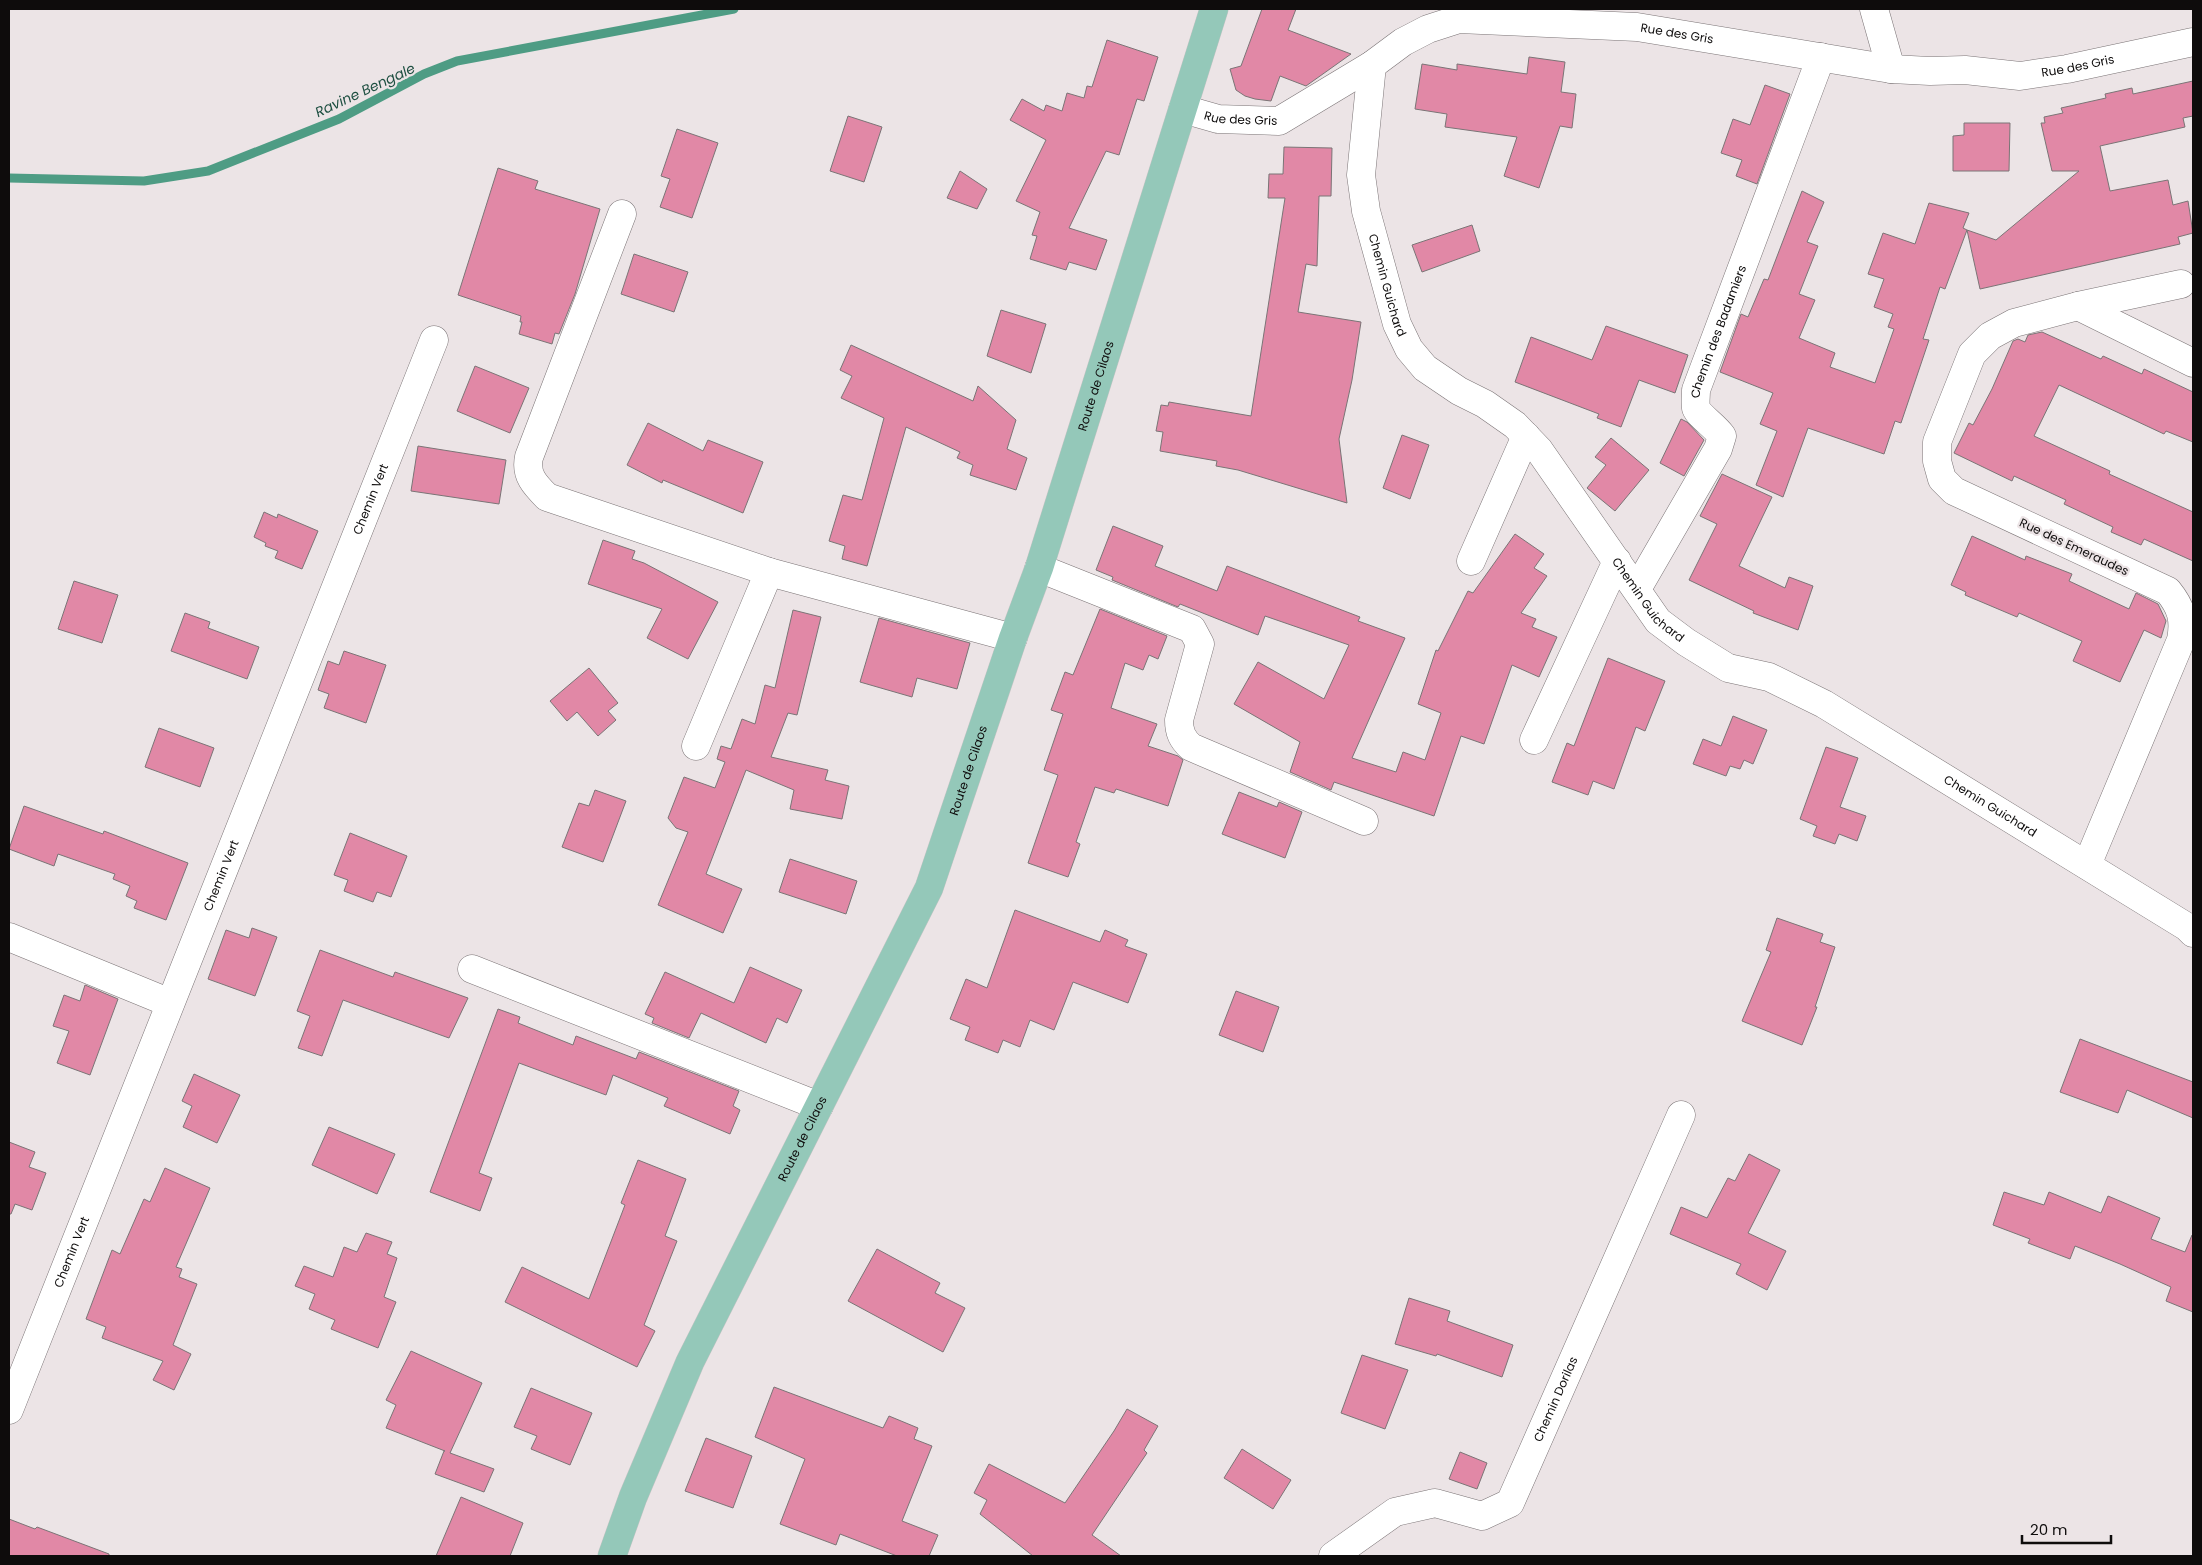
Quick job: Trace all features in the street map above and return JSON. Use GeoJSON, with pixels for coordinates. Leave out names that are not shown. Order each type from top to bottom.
{"type":"FeatureCollection","features":[{"type":"Feature","properties":{"kind":"main road","name":"Route de Cilaos"},"geometry":{"type":"LineString","coordinates":[[601,1556],[632,1497],[690,1362],[929,888],[1038,568],[1214,9]]}},
{"type":"Feature","properties":{"kind":"main road","name":"Route de Cilaos"},"geometry":{"type":"LineString","coordinates":[[612,1556],[632,1497]]}},
{"type":"Feature","properties":{"kind":"street"},"geometry":{"type":"LineString","coordinates":[[1874,9],[1891,68]]}},
{"type":"Feature","properties":{"kind":"street","name":"Rue des Gris"},"geometry":{"type":"LineString","coordinates":[[1183,109],[1218,119],[1279,122],[1372,65],[1403,42],[1428,29],[1459,18],[1638,27],[1891,68],[1930,71],[1965,70],[2020,76],[2193,42]]}},
{"type":"Feature","properties":{"kind":"street","name":"Chemin des Badamiers"},"geometry":{"type":"LineString","coordinates":[[1636,589],[1718,449],[1722,436],[1715,426],[1704,418],[1696,408],[1696,390],[1821,57]]}},
{"type":"Feature","properties":{"kind":"street","name":"Chemin Guichard"},"geometry":{"type":"LineString","coordinates":[[1372,65],[1361,175],[1366,211],[1397,324],[1409,349],[1425,368],[1459,392],[1484,404],[1515,425],[1539,450],[1658,621],[1686,642],[1728,668],[1769,677],[1824,704],[2187,926],[2193,932]]}},
{"type":"Feature","properties":{"kind":"street"},"geometry":{"type":"LineString","coordinates":[[622,214],[529,457],[527,467],[532,482],[547,497],[769,572],[1013,638]]}},
{"type":"Feature","properties":{"kind":"street","name":"Rue des Emeraudes"},"geometry":{"type":"LineString","coordinates":[[2087,865],[2181,640],[2184,628],[2183,616],[2178,603],[2168,591],[1954,491],[1942,479],[1937,461],[1937,442],[1972,354],[1990,336],[2014,323],[2078,306],[2181,284]]}},
{"type":"Feature","properties":{"kind":"street"},"geometry":{"type":"LineString","coordinates":[[2078,306],[2193,363]]}},
{"type":"Feature","properties":{"kind":"street","name":"Chemin Vert"},"geometry":{"type":"LineString","coordinates":[[9,1410],[434,340]]}},
{"type":"Feature","properties":{"kind":"street"},"geometry":{"type":"LineString","coordinates":[[1471,562],[1526,436]]}},
{"type":"Feature","properties":{"kind":"street"},"geometry":{"type":"LineString","coordinates":[[1534,740],[1617,560]]}},
{"type":"Feature","properties":{"kind":"street"},"geometry":{"type":"LineString","coordinates":[[1038,568],[1192,629],[1200,644],[1179,720],[1179,730],[1184,740],[1192,747],[1364,821]]}},
{"type":"Feature","properties":{"kind":"street"},"geometry":{"type":"LineString","coordinates":[[696,746],[769,572]]}},
{"type":"Feature","properties":{"kind":"street"},"geometry":{"type":"LineString","coordinates":[[9,937],[170,1003]]}},
{"type":"Feature","properties":{"kind":"street"},"geometry":{"type":"LineString","coordinates":[[472,969],[819,1106]]}},
{"type":"Feature","properties":{"kind":"street","name":"Chemin Dorilas"},"geometry":{"type":"LineString","coordinates":[[1333,1556],[1395,1512],[1435,1503],[1482,1516],[1510,1503],[1681,1115]]}},
{"type":"Feature","properties":{"kind":"building"},"geometry":{"type":"Polygon","coordinates":[[[1262,9],[1296,9],[1288,30],[1351,54],[1306,86],[1280,76],[1271,101],[1245,96],[1236,90],[1230,69],[1241,66],[1262,9]]]}},
{"type":"Feature","properties":{"kind":"building"},"geometry":{"type":"Polygon","coordinates":[[[1107,40],[1158,57],[1144,101],[1137,99],[1119,155],[1106,151],[1069,228],[1107,240],[1096,270],[1069,262],[1066,270],[1030,259],[1037,236],[1032,235],[1040,212],[1016,201],[1046,140],[1010,120],[1022,99],[1044,111],[1046,105],[1062,111],[1067,93],[1084,98],[1087,86],[1092,87],[1107,40]]]}},
{"type":"Feature","properties":{"kind":"building"},"geometry":{"type":"Polygon","coordinates":[[[1529,57],[1565,62],[1561,92],[1576,94],[1572,128],[1560,126],[1539,188],[1504,176],[1517,137],[1445,127],[1447,114],[1415,109],[1422,64],[1457,70],[1457,64],[1527,74],[1529,57]]]}},
{"type":"Feature","properties":{"kind":"building"},"geometry":{"type":"Polygon","coordinates":[[[2193,81],[2193,116],[2183,118],[2185,127],[2100,146],[2110,191],[2168,180],[2173,205],[2188,201],[2193,233],[2178,237],[2180,244],[1980,289],[1967,230],[1996,240],[2079,171],[2052,171],[2041,123],[2045,123],[2044,117],[2063,113],[2061,108],[2106,98],[2105,94],[2132,88],[2133,94],[2193,81]]]}},
{"type":"Feature","properties":{"kind":"building"},"geometry":{"type":"Polygon","coordinates":[[[1765,85],[1790,94],[1757,184],[1736,176],[1742,160],[1721,153],[1733,119],[1750,125],[1765,85]]]}},
{"type":"Feature","properties":{"kind":"building"},"geometry":{"type":"Polygon","coordinates":[[[848,116],[882,127],[864,182],[830,171],[848,116]]]}},
{"type":"Feature","properties":{"kind":"building"},"geometry":{"type":"Polygon","coordinates":[[[1964,123],[2010,123],[2009,171],[1953,171],[1953,136],[1964,135],[1964,123]]]}},
{"type":"Feature","properties":{"kind":"building"},"geometry":{"type":"Polygon","coordinates":[[[677,129],[718,143],[692,218],[660,207],[670,179],[661,176],[677,129]]]}},
{"type":"Feature","properties":{"kind":"building"},"geometry":{"type":"Polygon","coordinates":[[[1284,147],[1332,148],[1331,196],[1319,196],[1317,266],[1306,264],[1298,312],[1361,322],[1352,380],[1339,439],[1347,503],[1238,470],[1216,466],[1217,461],[1160,451],[1163,432],[1156,431],[1161,405],[1168,406],[1169,402],[1251,416],[1285,198],[1268,198],[1269,174],[1283,174],[1284,147]]]}},
{"type":"Feature","properties":{"kind":"building"},"geometry":{"type":"Polygon","coordinates":[[[498,168],[538,181],[535,189],[600,209],[575,294],[559,334],[555,333],[552,344],[519,334],[522,322],[520,322],[521,316],[458,295],[498,168]]]}},
{"type":"Feature","properties":{"kind":"building"},"geometry":{"type":"Polygon","coordinates":[[[960,171],[987,189],[977,209],[947,198],[960,171]]]}},
{"type":"Feature","properties":{"kind":"building"},"geometry":{"type":"Polygon","coordinates":[[[1802,191],[1824,202],[1807,242],[1818,246],[1799,294],[1815,300],[1799,338],[1835,353],[1830,367],[1875,383],[1894,329],[1888,327],[1893,314],[1874,307],[1884,279],[1868,274],[1883,233],[1915,244],[1929,203],[1969,213],[1963,228],[1967,230],[1945,289],[1940,287],[1923,339],[1929,340],[1901,423],[1895,421],[1884,454],[1808,428],[1783,497],[1756,485],[1777,431],[1760,424],[1773,393],[1720,372],[1741,314],[1748,317],[1764,279],[1768,280],[1802,191]]]}},
{"type":"Feature","properties":{"kind":"building"},"geometry":{"type":"Polygon","coordinates":[[[1472,225],[1480,251],[1422,272],[1412,245],[1472,225]]]}},
{"type":"Feature","properties":{"kind":"building"},"geometry":{"type":"Polygon","coordinates":[[[634,254],[688,272],[674,312],[621,294],[634,254]]]}},
{"type":"Feature","properties":{"kind":"building"},"geometry":{"type":"Polygon","coordinates":[[[1001,310],[1046,324],[1031,373],[987,356],[1001,310]]]}},
{"type":"Feature","properties":{"kind":"building"},"geometry":{"type":"Polygon","coordinates":[[[1606,326],[1688,355],[1675,393],[1639,380],[1621,427],[1597,418],[1599,414],[1515,382],[1531,337],[1592,360],[1606,326]]]}},
{"type":"Feature","properties":{"kind":"building"},"geometry":{"type":"Polygon","coordinates":[[[2042,332],[2101,359],[2103,356],[2142,374],[2144,369],[2193,392],[2193,442],[2166,431],[2164,434],[2059,385],[2034,436],[2110,471],[2109,474],[2193,512],[2193,561],[2144,539],[2141,545],[2111,532],[2113,527],[2064,504],[2066,500],[2014,476],[2012,481],[1954,453],[1969,423],[1973,425],[1992,389],[2013,341],[2018,339],[2025,342],[2028,335],[2042,332]]]}},
{"type":"Feature","properties":{"kind":"building"},"geometry":{"type":"Polygon","coordinates":[[[851,345],[973,401],[978,386],[1016,420],[1007,449],[1027,458],[1016,490],[970,475],[973,465],[957,458],[960,452],[906,427],[867,566],[842,559],[845,546],[829,541],[843,495],[862,500],[884,418],[841,398],[852,376],[840,370],[851,345]]]}},
{"type":"Feature","properties":{"kind":"building"},"geometry":{"type":"Polygon","coordinates":[[[475,366],[529,388],[510,433],[457,411],[475,366]]]}},
{"type":"Feature","properties":{"kind":"building"},"geometry":{"type":"Polygon","coordinates":[[[1681,419],[1687,422],[1704,440],[1684,476],[1660,463],[1681,419]]]}},
{"type":"Feature","properties":{"kind":"building"},"geometry":{"type":"Polygon","coordinates":[[[648,423],[703,451],[708,440],[763,462],[743,513],[663,480],[662,483],[627,465],[648,423]]]}},
{"type":"Feature","properties":{"kind":"building"},"geometry":{"type":"Polygon","coordinates":[[[1402,435],[1429,445],[1410,499],[1383,488],[1402,435]]]}},
{"type":"Feature","properties":{"kind":"building"},"geometry":{"type":"Polygon","coordinates":[[[1611,438],[1649,470],[1615,511],[1587,488],[1606,465],[1595,457],[1611,438]]]}},
{"type":"Feature","properties":{"kind":"building"},"geometry":{"type":"Polygon","coordinates":[[[418,446],[506,460],[499,504],[411,491],[418,446]]]}},
{"type":"Feature","properties":{"kind":"building"},"geometry":{"type":"Polygon","coordinates":[[[1722,474],[1772,497],[1739,566],[1785,588],[1789,577],[1813,586],[1798,630],[1753,613],[1754,611],[1689,580],[1717,524],[1700,516],[1722,474]]]}},
{"type":"Feature","properties":{"kind":"building"},"geometry":{"type":"Polygon","coordinates":[[[264,512],[277,518],[278,514],[318,531],[302,569],[275,558],[278,551],[265,546],[266,543],[254,537],[264,512]]]}},
{"type":"Feature","properties":{"kind":"building"},"geometry":{"type":"Polygon","coordinates":[[[1113,526],[1163,546],[1155,566],[1217,591],[1227,566],[1360,617],[1358,621],[1405,638],[1352,758],[1396,772],[1403,752],[1425,760],[1441,713],[1418,704],[1436,650],[1438,651],[1468,591],[1473,593],[1515,534],[1544,554],[1534,568],[1547,576],[1521,613],[1536,619],[1532,627],[1557,637],[1539,677],[1512,665],[1484,744],[1461,736],[1434,816],[1334,782],[1331,790],[1290,772],[1300,742],[1234,704],[1258,662],[1324,699],[1349,645],[1265,616],[1258,635],[1180,604],[1178,607],[1112,580],[1113,577],[1096,570],[1113,526]]]}},
{"type":"Feature","properties":{"kind":"building"},"geometry":{"type":"Polygon","coordinates":[[[1972,536],[2025,560],[2026,556],[2072,574],[2069,581],[2129,609],[2136,593],[2158,604],[2166,621],[2161,638],[2144,630],[2120,682],[2073,661],[2082,641],[2019,613],[2017,617],[1965,595],[1966,592],[1951,585],[1972,536]]]}},
{"type":"Feature","properties":{"kind":"building"},"geometry":{"type":"Polygon","coordinates":[[[603,540],[635,551],[632,559],[644,563],[718,602],[688,659],[647,638],[662,609],[588,584],[603,540]]]}},
{"type":"Feature","properties":{"kind":"building"},"geometry":{"type":"Polygon","coordinates":[[[74,581],[118,595],[102,643],[58,629],[74,581]]]}},
{"type":"Feature","properties":{"kind":"building"},"geometry":{"type":"Polygon","coordinates":[[[1100,609],[1167,636],[1158,659],[1149,655],[1143,670],[1125,663],[1111,708],[1157,724],[1148,746],[1178,756],[1183,760],[1168,806],[1116,789],[1114,793],[1095,787],[1076,842],[1080,844],[1068,877],[1028,863],[1058,775],[1044,770],[1063,714],[1051,710],[1065,672],[1073,675],[1100,609]]]}},
{"type":"Feature","properties":{"kind":"building"},"geometry":{"type":"Polygon","coordinates":[[[793,610],[821,617],[797,715],[788,713],[771,757],[828,770],[825,780],[849,786],[842,819],[790,809],[794,790],[746,770],[706,874],[742,889],[723,933],[658,905],[688,832],[676,828],[668,818],[684,777],[715,788],[725,762],[717,759],[721,746],[731,749],[742,719],[755,724],[765,685],[775,688],[793,610]]]}},
{"type":"Feature","properties":{"kind":"building"},"geometry":{"type":"Polygon","coordinates":[[[185,613],[210,622],[208,628],[259,647],[247,679],[171,651],[185,613]]]}},
{"type":"Feature","properties":{"kind":"building"},"geometry":{"type":"Polygon","coordinates":[[[879,618],[970,643],[957,689],[917,678],[912,697],[860,682],[879,618]]]}},
{"type":"Feature","properties":{"kind":"building"},"geometry":{"type":"Polygon","coordinates":[[[344,651],[386,665],[366,723],[324,708],[329,694],[318,690],[328,661],[339,665],[344,651]]]}},
{"type":"Feature","properties":{"kind":"building"},"geometry":{"type":"Polygon","coordinates":[[[1608,658],[1665,681],[1645,731],[1636,727],[1614,789],[1593,781],[1588,795],[1552,782],[1567,743],[1574,746],[1608,658]]]}},
{"type":"Feature","properties":{"kind":"building"},"geometry":{"type":"Polygon","coordinates":[[[589,668],[618,703],[608,711],[616,720],[598,736],[577,712],[567,721],[550,701],[589,668]]]}},
{"type":"Feature","properties":{"kind":"building"},"geometry":{"type":"Polygon","coordinates":[[[1733,716],[1767,730],[1753,764],[1744,760],[1740,769],[1730,766],[1726,776],[1693,764],[1703,739],[1721,746],[1733,716]]]}},
{"type":"Feature","properties":{"kind":"building"},"geometry":{"type":"Polygon","coordinates":[[[159,728],[214,748],[200,787],[145,767],[159,728]]]}},
{"type":"Feature","properties":{"kind":"building"},"geometry":{"type":"Polygon","coordinates":[[[1826,747],[1858,758],[1840,807],[1866,816],[1857,841],[1839,834],[1835,844],[1813,836],[1817,826],[1800,819],[1826,747]]]}},
{"type":"Feature","properties":{"kind":"building"},"geometry":{"type":"Polygon","coordinates":[[[595,790],[626,801],[603,862],[562,847],[579,803],[589,806],[595,790]]]}},
{"type":"Feature","properties":{"kind":"building"},"geometry":{"type":"Polygon","coordinates":[[[1239,792],[1277,807],[1279,802],[1302,812],[1285,858],[1222,834],[1239,792]]]}},
{"type":"Feature","properties":{"kind":"building"},"geometry":{"type":"Polygon","coordinates":[[[24,806],[103,834],[104,831],[188,863],[166,920],[134,908],[137,901],[126,896],[130,886],[113,879],[115,874],[58,854],[54,866],[9,849],[24,806]]]}},
{"type":"Feature","properties":{"kind":"building"},"geometry":{"type":"Polygon","coordinates":[[[350,833],[407,856],[391,897],[377,892],[373,902],[344,891],[348,880],[334,875],[350,833]]]}},
{"type":"Feature","properties":{"kind":"building"},"geometry":{"type":"Polygon","coordinates":[[[790,859],[857,881],[846,914],[779,892],[790,859]]]}},
{"type":"Feature","properties":{"kind":"building"},"geometry":{"type":"Polygon","coordinates":[[[1015,910],[1100,942],[1105,930],[1128,940],[1125,946],[1147,954],[1128,1003],[1073,982],[1054,1030],[1030,1020],[1020,1047],[1003,1040],[998,1053],[965,1040],[970,1027],[950,1019],[966,979],[987,988],[1015,910]]]}},
{"type":"Feature","properties":{"kind":"building"},"geometry":{"type":"Polygon","coordinates":[[[1777,918],[1823,934],[1820,942],[1835,947],[1815,1007],[1817,1007],[1802,1045],[1742,1021],[1771,952],[1766,950],[1777,918]]]}},
{"type":"Feature","properties":{"kind":"building"},"geometry":{"type":"Polygon","coordinates":[[[252,928],[277,937],[255,996],[208,979],[226,930],[249,938],[252,928]]]}},
{"type":"Feature","properties":{"kind":"building"},"geometry":{"type":"Polygon","coordinates":[[[320,950],[393,977],[395,972],[468,998],[449,1038],[343,1000],[322,1056],[298,1048],[310,1016],[297,1011],[320,950]]]}},
{"type":"Feature","properties":{"kind":"building"},"geometry":{"type":"Polygon","coordinates":[[[750,967],[802,990],[787,1023],[777,1018],[766,1043],[701,1013],[689,1038],[652,1023],[654,1018],[645,1014],[665,972],[734,1003],[750,967]]]}},
{"type":"Feature","properties":{"kind":"building"},"geometry":{"type":"Polygon","coordinates":[[[85,985],[118,999],[90,1075],[57,1063],[69,1031],[53,1026],[64,995],[80,1001],[85,985]]]}},
{"type":"Feature","properties":{"kind":"building"},"geometry":{"type":"Polygon","coordinates":[[[1236,991],[1279,1007],[1263,1052],[1219,1035],[1236,991]]]}},
{"type":"Feature","properties":{"kind":"building"},"geometry":{"type":"Polygon","coordinates":[[[498,1009],[520,1017],[518,1023],[573,1045],[576,1036],[636,1059],[639,1052],[739,1091],[733,1106],[740,1110],[730,1134],[664,1106],[668,1098],[613,1075],[606,1095],[519,1063],[479,1173],[492,1178],[480,1211],[430,1192],[498,1009]]]}},
{"type":"Feature","properties":{"kind":"building"},"geometry":{"type":"Polygon","coordinates":[[[2080,1039],[2193,1082],[2193,1118],[2127,1090],[2118,1113],[2060,1092],[2080,1039]]]}},
{"type":"Feature","properties":{"kind":"building"},"geometry":{"type":"Polygon","coordinates":[[[194,1074],[240,1095],[217,1143],[183,1127],[192,1106],[182,1101],[194,1074]]]}},
{"type":"Feature","properties":{"kind":"building"},"geometry":{"type":"Polygon","coordinates":[[[329,1127],[395,1154],[377,1194],[312,1165],[329,1127]]]}},
{"type":"Feature","properties":{"kind":"building"},"geometry":{"type":"Polygon","coordinates":[[[9,1142],[35,1152],[29,1167],[46,1173],[32,1210],[15,1204],[11,1214],[9,1214],[9,1142]]]}},
{"type":"Feature","properties":{"kind":"building"},"geometry":{"type":"Polygon","coordinates":[[[1749,1154],[1780,1170],[1748,1233],[1786,1251],[1767,1290],[1736,1274],[1741,1264],[1670,1234],[1681,1207],[1707,1218],[1728,1178],[1735,1181],[1749,1154]]]}},
{"type":"Feature","properties":{"kind":"building"},"geometry":{"type":"Polygon","coordinates":[[[638,1160],[686,1179],[665,1236],[677,1241],[644,1325],[655,1331],[637,1367],[505,1302],[522,1267],[589,1299],[625,1205],[621,1203],[638,1160]]]}},
{"type":"Feature","properties":{"kind":"building"},"geometry":{"type":"Polygon","coordinates":[[[165,1168],[210,1188],[176,1267],[182,1269],[179,1277],[197,1284],[173,1345],[191,1354],[174,1390],[153,1380],[163,1361],[102,1338],[106,1327],[86,1319],[112,1250],[120,1254],[144,1199],[150,1202],[165,1168]]]}},
{"type":"Feature","properties":{"kind":"building"},"geometry":{"type":"Polygon","coordinates":[[[2004,1192],[2044,1205],[2049,1192],[2101,1213],[2108,1196],[2160,1218],[2151,1239],[2185,1252],[2193,1235],[2193,1312],[2166,1301],[2171,1287],[2120,1264],[2075,1246],[2070,1259],[2028,1243],[2030,1239],[1993,1225],[2004,1192]]]}},
{"type":"Feature","properties":{"kind":"building"},"geometry":{"type":"Polygon","coordinates":[[[366,1233],[392,1242],[387,1254],[397,1258],[384,1297],[396,1302],[378,1348],[331,1329],[335,1320],[309,1309],[315,1294],[295,1286],[304,1266],[333,1277],[344,1247],[357,1252],[366,1233]]]}},
{"type":"Feature","properties":{"kind":"building"},"geometry":{"type":"Polygon","coordinates":[[[877,1249],[940,1283],[935,1293],[965,1308],[943,1352],[848,1301],[877,1249]]]}},
{"type":"Feature","properties":{"kind":"building"},"geometry":{"type":"Polygon","coordinates":[[[1409,1298],[1450,1311],[1447,1321],[1513,1345],[1502,1377],[1437,1354],[1436,1356],[1395,1344],[1409,1298]]]}},
{"type":"Feature","properties":{"kind":"building"},"geometry":{"type":"Polygon","coordinates":[[[411,1351],[482,1383],[450,1453],[494,1469],[484,1492],[435,1474],[445,1451],[386,1428],[396,1405],[386,1400],[411,1351]]]}},
{"type":"Feature","properties":{"kind":"building"},"geometry":{"type":"Polygon","coordinates":[[[1362,1355],[1408,1370],[1385,1429],[1341,1413],[1362,1355]]]}},
{"type":"Feature","properties":{"kind":"building"},"geometry":{"type":"Polygon","coordinates":[[[774,1387],[883,1428],[889,1416],[918,1428],[914,1439],[932,1446],[902,1521],[938,1535],[929,1556],[897,1556],[840,1534],[836,1545],[780,1524],[805,1459],[755,1437],[774,1387]]]}},
{"type":"Feature","properties":{"kind":"building"},"geometry":{"type":"Polygon","coordinates":[[[531,1388],[592,1413],[570,1465],[531,1449],[537,1436],[514,1427],[531,1388]]]}},
{"type":"Feature","properties":{"kind":"building"},"geometry":{"type":"Polygon","coordinates":[[[1127,1409],[1158,1426],[1144,1450],[1147,1453],[1092,1535],[1121,1556],[1033,1556],[980,1514],[987,1500],[974,1493],[989,1464],[1065,1503],[1127,1409]]]}},
{"type":"Feature","properties":{"kind":"building"},"geometry":{"type":"Polygon","coordinates":[[[706,1438],[752,1456],[733,1508],[685,1491],[706,1438]]]}},
{"type":"Feature","properties":{"kind":"building"},"geometry":{"type":"Polygon","coordinates":[[[1242,1449],[1291,1480],[1273,1509],[1224,1478],[1242,1449]]]}},
{"type":"Feature","properties":{"kind":"building"},"geometry":{"type":"Polygon","coordinates":[[[1460,1452],[1487,1463],[1477,1489],[1449,1479],[1460,1452]]]}},
{"type":"Feature","properties":{"kind":"building"},"geometry":{"type":"Polygon","coordinates":[[[461,1497],[523,1523],[510,1556],[436,1556],[461,1497]]]}},
{"type":"Feature","properties":{"kind":"building"},"geometry":{"type":"Polygon","coordinates":[[[9,1519],[35,1529],[37,1527],[109,1554],[109,1556],[9,1556],[9,1519]]]}},
{"type":"Feature","properties":{"kind":"waterway","name":"Ravine Bengale"},"geometry":{"type":"LineString","coordinates":[[9,178],[144,181],[208,171],[339,119],[424,74],[457,61],[734,9]]}}]}
